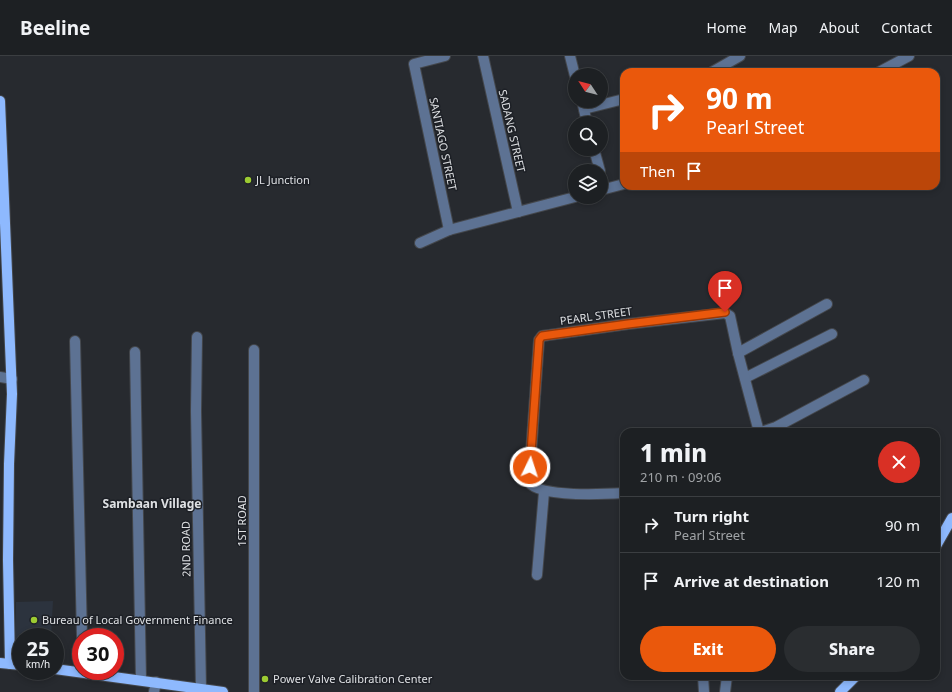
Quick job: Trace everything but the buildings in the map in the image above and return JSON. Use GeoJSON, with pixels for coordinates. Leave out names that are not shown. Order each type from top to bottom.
{"type":"FeatureCollection","features":[{"type":"Feature","properties":{"kind":"main road"},"geometry":{"type":"LineString","coordinates":[[0,101],[12,379],[4,560],[5,664]]}},
{"type":"Feature","properties":{"kind":"main road"},"geometry":{"type":"LineString","coordinates":[[940,539],[952,518]]}},
{"type":"Feature","properties":{"kind":"main road"},"geometry":{"type":"LineString","coordinates":[[124,678],[141,680],[155,687],[201,688],[223,692]]}},
{"type":"Feature","properties":{"kind":"main road"},"geometry":{"type":"LineString","coordinates":[[840,692],[852,680]]}},
{"type":"Feature","properties":{"kind":"street","name":"SANTIAGO STREET"},"geometry":{"type":"LineString","coordinates":[[445,56],[414,64],[449,230]]}},
{"type":"Feature","properties":{"kind":"street","name":"SADANG STREET"},"geometry":{"type":"LineString","coordinates":[[483,56],[518,212]]}},
{"type":"Feature","properties":{"kind":"street"},"geometry":{"type":"LineString","coordinates":[[570,56],[573,68]]}},
{"type":"Feature","properties":{"kind":"street"},"geometry":{"type":"LineString","coordinates":[[719,68],[740,56]]}},
{"type":"Feature","properties":{"kind":"street"},"geometry":{"type":"LineString","coordinates":[[886,68],[909,56]]}},
{"type":"Feature","properties":{"kind":"street"},"geometry":{"type":"LineString","coordinates":[[608,101],[620,100]]}},
{"type":"Feature","properties":{"kind":"street"},"geometry":{"type":"LineString","coordinates":[[608,189],[620,185]]}},
{"type":"Feature","properties":{"kind":"street"},"geometry":{"type":"LineString","coordinates":[[420,243],[449,230],[568,199]]}},
{"type":"Feature","properties":{"kind":"street"},"geometry":{"type":"LineString","coordinates":[[738,353],[827,304]]}},
{"type":"Feature","properties":{"kind":"street","name":"PEARL STREET"},"geometry":{"type":"LineString","coordinates":[[544,492],[533,487],[529,482],[539,340],[542,336],[725,312],[730,316],[738,353],[759,428]]}},
{"type":"Feature","properties":{"kind":"street"},"geometry":{"type":"LineString","coordinates":[[745,378],[832,334]]}},
{"type":"Feature","properties":{"kind":"street","name":"2ND ROAD"},"geometry":{"type":"LineString","coordinates":[[197,337],[196,411],[201,688]]}},
{"type":"Feature","properties":{"kind":"street"},"geometry":{"type":"LineString","coordinates":[[75,341],[82,628]]}},
{"type":"Feature","properties":{"kind":"street","name":"1ST ROAD"},"geometry":{"type":"LineString","coordinates":[[254,350],[254,692]]}},
{"type":"Feature","properties":{"kind":"street"},"geometry":{"type":"LineString","coordinates":[[135,352],[141,680]]}},
{"type":"Feature","properties":{"kind":"street"},"geometry":{"type":"LineString","coordinates":[[0,377],[12,379]]}},
{"type":"Feature","properties":{"kind":"street"},"geometry":{"type":"LineString","coordinates":[[773,428],[864,380]]}},
{"type":"Feature","properties":{"kind":"street"},"geometry":{"type":"LineString","coordinates":[[537,574],[544,492],[598,495],[620,493]]}},
{"type":"Feature","properties":{"kind":"street"},"geometry":{"type":"LineString","coordinates":[[703,680],[704,692]]}},
{"type":"Feature","properties":{"kind":"street"},"geometry":{"type":"LineString","coordinates":[[725,692],[726,680]]}},
{"type":"Feature","properties":{"kind":"shaded area","name":"Bureau of Local Government Finance"},"geometry":{"type":"Polygon","coordinates":[[[53,601],[52,628],[16,628],[16,602],[53,601]]]}},
{"type":"Feature","properties":{"kind":"place","name":"JL Junction"},"geometry":{"type":"Point","coordinates":[248,180]}},
{"type":"Feature","properties":{"kind":"place","name":"Bureau of Local Government Finance"},"geometry":{"type":"Point","coordinates":[34,620]}},
{"type":"Feature","properties":{"kind":"place","name":"Power Valve Calibration Center"},"geometry":{"type":"Point","coordinates":[265,679]}},
{"type":"Feature","properties":{"kind":"district","name":"Sambaan Village"},"geometry":{"type":"Point","coordinates":[152,504]}},
{"type":"Feature","properties":{"kind":"route"},"geometry":{"type":"LineString","coordinates":[[530,467],[539,340],[542,336],[725,312]]}}]}
